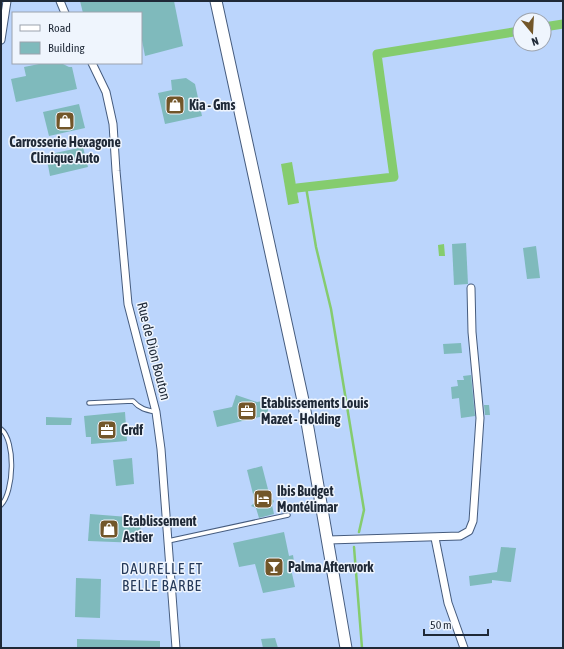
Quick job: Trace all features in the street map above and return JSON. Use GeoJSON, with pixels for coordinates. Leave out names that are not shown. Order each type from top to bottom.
{"type":"FeatureCollection","features":[{"type":"Feature","properties":{"kind":"main road"},"geometry":{"type":"LineString","coordinates":[[216,1],[304,405],[346,648]]}},
{"type":"Feature","properties":{"kind":"street"},"geometry":{"type":"LineString","coordinates":[[1,40],[3,12],[7,1]]}},
{"type":"Feature","properties":{"kind":"street"},"geometry":{"type":"LineString","coordinates":[[60,1],[65,12]]}},
{"type":"Feature","properties":{"kind":"street","name":"Rue de Dion Bouton"},"geometry":{"type":"LineString","coordinates":[[92,64],[106,92],[113,124],[128,304],[156,412],[176,648]]}},
{"type":"Feature","properties":{"kind":"street"},"geometry":{"type":"LineString","coordinates":[[328,540],[435,538],[460,536],[469,531],[473,521],[480,418],[472,332],[471,288]]}},
{"type":"Feature","properties":{"kind":"street"},"geometry":{"type":"LineString","coordinates":[[435,538],[448,603],[464,648]]}},
{"type":"Feature","properties":{"kind":"lane"},"geometry":{"type":"LineString","coordinates":[[89,403],[133,401],[138,407],[156,412]]}},
{"type":"Feature","properties":{"kind":"lane"},"geometry":{"type":"LineString","coordinates":[[1,429],[7,435],[11,457],[7,499],[1,505]]}},
{"type":"Feature","properties":{"kind":"lane"},"geometry":{"type":"LineString","coordinates":[[168,541],[288,515]]}},
{"type":"Feature","properties":{"kind":"shaded area"},"geometry":{"type":"Polygon","coordinates":[[[292,162],[299,203],[288,205],[281,164],[292,162]]]}},
{"type":"Feature","properties":{"kind":"shaded area"},"geometry":{"type":"Polygon","coordinates":[[[444,244],[445,256],[439,256],[438,245],[444,244]]]}},
{"type":"Feature","properties":{"kind":"building"},"geometry":{"type":"Polygon","coordinates":[[[80,1],[174,1],[183,46],[145,56],[142,40],[142,12],[83,12],[80,1]]]}},
{"type":"Feature","properties":{"kind":"building"},"geometry":{"type":"Polygon","coordinates":[[[39,64],[63,64],[72,67],[77,89],[16,102],[11,79],[26,76],[24,67],[39,64]]]}},
{"type":"Feature","properties":{"kind":"building"},"geometry":{"type":"Polygon","coordinates":[[[186,78],[195,84],[202,116],[165,124],[158,93],[172,90],[171,80],[186,78]]]}},
{"type":"Feature","properties":{"kind":"building"},"geometry":{"type":"Polygon","coordinates":[[[79,104],[85,128],[49,136],[43,112],[79,104]]]}},
{"type":"Feature","properties":{"kind":"building"},"geometry":{"type":"Polygon","coordinates":[[[83,147],[88,167],[50,176],[46,155],[83,147]]]}},
{"type":"Feature","properties":{"kind":"building"},"geometry":{"type":"Polygon","coordinates":[[[466,243],[468,284],[454,285],[452,244],[466,243]]]}},
{"type":"Feature","properties":{"kind":"building"},"geometry":{"type":"Polygon","coordinates":[[[536,246],[540,278],[527,279],[523,248],[536,246]]]}},
{"type":"Feature","properties":{"kind":"building"},"geometry":{"type":"Polygon","coordinates":[[[461,343],[462,353],[444,354],[443,344],[461,343]]]}},
{"type":"Feature","properties":{"kind":"building"},"geometry":{"type":"Polygon","coordinates":[[[471,375],[475,416],[461,418],[459,398],[452,399],[451,387],[458,386],[457,380],[464,380],[463,376],[471,375]]]}},
{"type":"Feature","properties":{"kind":"building"},"geometry":{"type":"Polygon","coordinates":[[[236,395],[257,402],[268,400],[268,415],[217,427],[213,411],[232,407],[236,395]]]}},
{"type":"Feature","properties":{"kind":"building"},"geometry":{"type":"Polygon","coordinates":[[[484,405],[489,405],[490,415],[485,415],[484,405]]]}},
{"type":"Feature","properties":{"kind":"building"},"geometry":{"type":"Polygon","coordinates":[[[125,412],[127,441],[91,444],[91,437],[86,437],[84,416],[125,412]]]}},
{"type":"Feature","properties":{"kind":"building"},"geometry":{"type":"Polygon","coordinates":[[[46,417],[72,418],[71,425],[46,425],[46,417]]]}},
{"type":"Feature","properties":{"kind":"building"},"geometry":{"type":"Polygon","coordinates":[[[132,458],[134,484],[116,486],[113,460],[132,458]]]}},
{"type":"Feature","properties":{"kind":"building"},"geometry":{"type":"Polygon","coordinates":[[[262,466],[270,497],[274,501],[272,505],[274,514],[259,518],[256,508],[251,506],[255,502],[247,470],[262,466]]]}},
{"type":"Feature","properties":{"kind":"building"},"geometry":{"type":"Polygon","coordinates":[[[90,514],[141,518],[140,543],[88,541],[90,514]]]}},
{"type":"Feature","properties":{"kind":"building"},"geometry":{"type":"Polygon","coordinates":[[[284,532],[289,556],[293,555],[295,568],[291,569],[295,587],[263,593],[255,564],[239,567],[233,543],[284,532]]]}},
{"type":"Feature","properties":{"kind":"building"},"geometry":{"type":"Polygon","coordinates":[[[501,547],[516,548],[511,582],[492,580],[492,583],[470,586],[469,576],[497,572],[501,547]]]}},
{"type":"Feature","properties":{"kind":"building"},"geometry":{"type":"Polygon","coordinates":[[[76,578],[101,579],[100,618],[75,617],[76,578]]]}},
{"type":"Feature","properties":{"kind":"building"},"geometry":{"type":"Polygon","coordinates":[[[275,638],[278,648],[263,648],[261,639],[275,638]]]}},
{"type":"Feature","properties":{"kind":"building"},"geometry":{"type":"Polygon","coordinates":[[[77,639],[160,641],[160,648],[77,648],[77,639]]]}},
{"type":"Feature","properties":{"kind":"waterway"},"geometry":{"type":"LineString","coordinates":[[552,26],[563,24]]}},
{"type":"Feature","properties":{"kind":"waterway"},"geometry":{"type":"LineString","coordinates":[[297,188],[394,177],[377,54],[512,32]]}},
{"type":"Feature","properties":{"kind":"waterway"},"geometry":{"type":"LineString","coordinates":[[306,187],[316,247],[331,309],[364,510],[359,532]]}},
{"type":"Feature","properties":{"kind":"waterway"},"geometry":{"type":"LineString","coordinates":[[354,547],[362,648]]}},
{"type":"Feature","properties":{"kind":"place","name":"Kia - Gms"},"geometry":{"type":"Point","coordinates":[175,105]}},
{"type":"Feature","properties":{"kind":"place","name":"Carrosserie Hexagone Clinique Auto"},"geometry":{"type":"Point","coordinates":[65,121]}},
{"type":"Feature","properties":{"kind":"place","name":"Etablissements Louis Mazet - Holding"},"geometry":{"type":"Point","coordinates":[247,411]}},
{"type":"Feature","properties":{"kind":"place","name":"Grdf"},"geometry":{"type":"Point","coordinates":[107,430]}},
{"type":"Feature","properties":{"kind":"place","name":"Ibis Budget Montélimar"},"geometry":{"type":"Point","coordinates":[263,499]}},
{"type":"Feature","properties":{"kind":"place","name":"Etablissement Astier"},"geometry":{"type":"Point","coordinates":[109,529]}},
{"type":"Feature","properties":{"kind":"place","name":"Palma Afterwork"},"geometry":{"type":"Point","coordinates":[274,567]}},
{"type":"Feature","properties":{"kind":"district","name":"DAURELLE ET BELLE BARBE"},"geometry":{"type":"Point","coordinates":[162,578]}}]}
